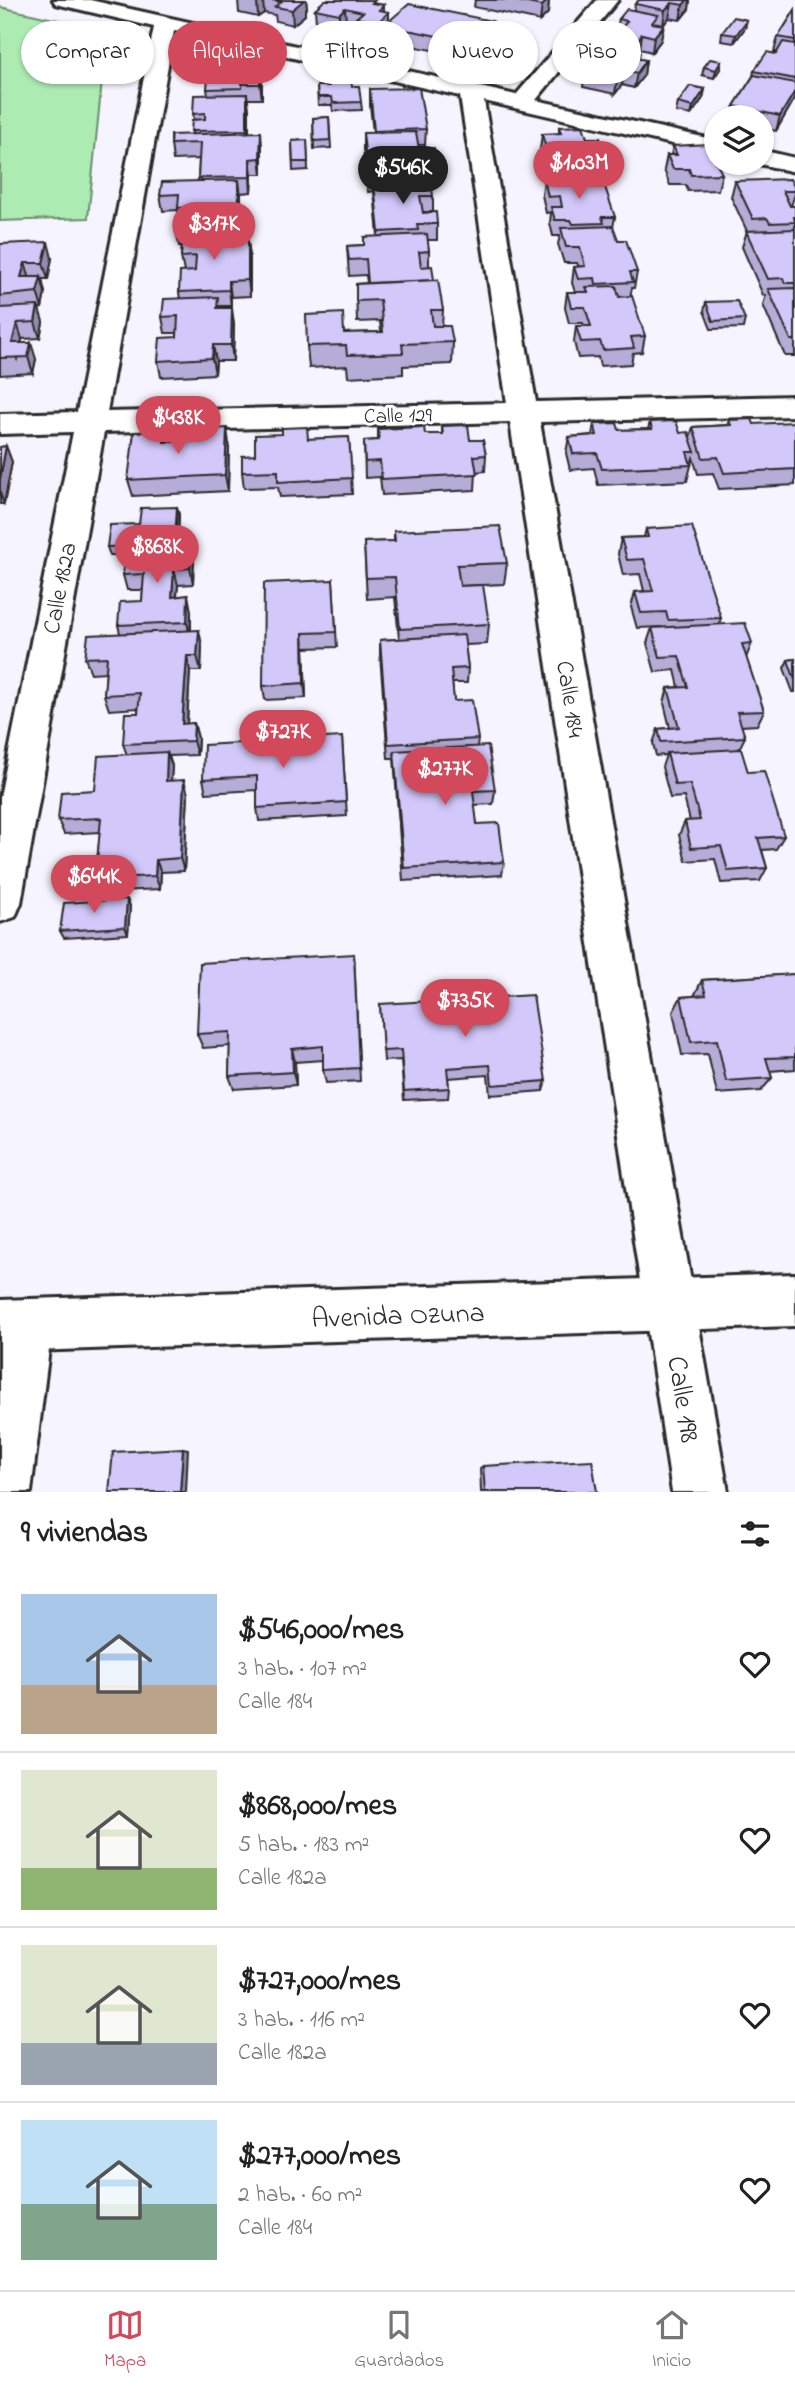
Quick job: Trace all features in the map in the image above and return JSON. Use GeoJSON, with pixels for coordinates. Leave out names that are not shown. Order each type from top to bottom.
{"type":"FeatureCollection","features":[{"type":"Feature","properties":{"kind":"street"},"geometry":{"type":"LineString","coordinates":[[67,0],[165,25],[704,144]]}},
{"type":"Feature","properties":{"kind":"street"},"geometry":{"type":"LineString","coordinates":[[520,104],[608,0]]}},
{"type":"Feature","properties":{"kind":"street","name":"Calle 182a"},"geometry":{"type":"LineString","coordinates":[[0,903],[165,25]]}},
{"type":"Feature","properties":{"kind":"street","name":"Calle 184"},"geometry":{"type":"LineString","coordinates":[[471,94],[669,1305]]}},
{"type":"Feature","properties":{"kind":"street"},"geometry":{"type":"LineString","coordinates":[[774,160],[795,164]]}},
{"type":"Feature","properties":{"kind":"street","name":"Calle 129"},"geometry":{"type":"LineString","coordinates":[[0,424],[795,406]]}},
{"type":"Feature","properties":{"kind":"street","name":"Avenida Ozuna"},"geometry":{"type":"LineString","coordinates":[[13,1326],[795,1300]]}},
{"type":"Feature","properties":{"kind":"street","name":"Calle 198"},"geometry":{"type":"LineString","coordinates":[[669,1305],[700,1492]]}},
{"type":"Feature","properties":{"kind":"street"},"geometry":{"type":"LineString","coordinates":[[3,1492],[13,1326]]}},
{"type":"Feature","properties":{"kind":"green space"},"geometry":{"type":"Polygon","coordinates":[[[0,7],[62,21],[21,21],[21,84],[102,84],[88,218],[0,221],[0,7]]]}},
{"type":"Feature","properties":{"kind":"building"},"geometry":{"type":"Polygon","coordinates":[[[272,0],[304,0],[292,10],[275,7],[281,2],[272,0]]]}},
{"type":"Feature","properties":{"kind":"building"},"geometry":{"type":"Polygon","coordinates":[[[325,0],[375,0],[372,3],[384,5],[379,10],[389,12],[379,21],[372,21],[356,18],[363,12],[345,8],[339,14],[315,9],[325,0]]]}},
{"type":"Feature","properties":{"kind":"building"},"geometry":{"type":"Polygon","coordinates":[[[512,0],[548,0],[542,6],[512,0]]]}},
{"type":"Feature","properties":{"kind":"building"},"geometry":{"type":"Polygon","coordinates":[[[639,0],[687,0],[683,5],[672,3],[665,10],[635,4],[639,0]]]}},
{"type":"Feature","properties":{"kind":"building"},"geometry":{"type":"Polygon","coordinates":[[[409,4],[492,21],[428,21],[428,34],[414,31],[414,21],[389,21],[409,4]]]}},
{"type":"Feature","properties":{"kind":"building"},"geometry":{"type":"Polygon","coordinates":[[[627,9],[658,15],[652,23],[664,25],[654,37],[641,35],[641,21],[619,19],[627,9]]]}},
{"type":"Feature","properties":{"kind":"building"},"geometry":{"type":"Polygon","coordinates":[[[795,10],[795,40],[778,37],[795,10]]]}},
{"type":"Feature","properties":{"kind":"building"},"geometry":{"type":"Polygon","coordinates":[[[734,17],[747,20],[736,35],[722,33],[734,17]]]}},
{"type":"Feature","properties":{"kind":"building"},"geometry":{"type":"Polygon","coordinates":[[[783,42],[795,44],[795,79],[754,71],[767,52],[776,54],[783,42]]]}},
{"type":"Feature","properties":{"kind":"building"},"geometry":{"type":"Polygon","coordinates":[[[710,59],[721,61],[716,70],[704,67],[710,59]]]}},
{"type":"Feature","properties":{"kind":"building"},"geometry":{"type":"Polygon","coordinates":[[[754,75],[795,83],[795,91],[780,116],[774,115],[774,105],[735,105],[754,75]]]}},
{"type":"Feature","properties":{"kind":"building"},"geometry":{"type":"Polygon","coordinates":[[[207,84],[242,84],[242,88],[207,89],[207,84]]]}},
{"type":"Feature","properties":{"kind":"building"},"geometry":{"type":"Polygon","coordinates":[[[317,86],[359,86],[361,102],[333,103],[332,97],[318,97],[317,86]]]}},
{"type":"Feature","properties":{"kind":"building"},"geometry":{"type":"Polygon","coordinates":[[[690,86],[705,89],[693,107],[678,103],[690,86]]]}},
{"type":"Feature","properties":{"kind":"building"},"geometry":{"type":"Polygon","coordinates":[[[419,88],[426,129],[374,131],[370,89],[419,88]]]}},
{"type":"Feature","properties":{"kind":"building"},"geometry":{"type":"Polygon","coordinates":[[[247,94],[247,130],[191,131],[192,120],[205,119],[205,113],[193,114],[194,95],[247,94]]]}},
{"type":"Feature","properties":{"kind":"building"},"geometry":{"type":"Polygon","coordinates":[[[329,117],[330,140],[314,141],[313,118],[329,117]]]}},
{"type":"Feature","properties":{"kind":"building"},"geometry":{"type":"Polygon","coordinates":[[[583,126],[587,138],[600,138],[609,165],[598,165],[601,173],[569,174],[567,169],[552,169],[548,157],[561,157],[558,144],[545,145],[542,134],[561,133],[559,127],[583,126]]]}},
{"type":"Feature","properties":{"kind":"building"},"geometry":{"type":"Polygon","coordinates":[[[261,132],[260,158],[250,159],[250,177],[198,178],[200,143],[171,144],[171,135],[261,132]]]}},
{"type":"Feature","properties":{"kind":"building"},"geometry":{"type":"Polygon","coordinates":[[[416,132],[419,149],[434,148],[435,156],[419,157],[422,174],[402,175],[403,179],[380,180],[380,175],[368,176],[363,133],[416,132]]]}},
{"type":"Feature","properties":{"kind":"building"},"geometry":{"type":"Polygon","coordinates":[[[307,140],[308,162],[293,162],[292,141],[307,140]]]}},
{"type":"Feature","properties":{"kind":"building"},"geometry":{"type":"Polygon","coordinates":[[[704,144],[704,175],[691,175],[689,169],[673,169],[667,155],[677,155],[673,146],[704,144]]]}},
{"type":"Feature","properties":{"kind":"building"},"geometry":{"type":"Polygon","coordinates":[[[590,177],[593,187],[605,187],[615,217],[602,217],[604,223],[573,224],[571,220],[555,220],[551,207],[562,207],[560,196],[548,197],[544,179],[590,177]]]}},
{"type":"Feature","properties":{"kind":"building"},"geometry":{"type":"Polygon","coordinates":[[[790,179],[795,191],[783,191],[790,206],[795,206],[795,222],[770,223],[767,218],[753,219],[735,181],[790,179]]]}},
{"type":"Feature","properties":{"kind":"building"},"geometry":{"type":"Polygon","coordinates":[[[239,180],[238,228],[176,230],[177,218],[194,218],[195,207],[178,208],[179,194],[160,195],[162,182],[239,180]]]}},
{"type":"Feature","properties":{"kind":"building"},"geometry":{"type":"Polygon","coordinates":[[[431,182],[433,196],[420,196],[423,213],[436,212],[437,224],[417,224],[418,230],[379,232],[374,184],[431,182]]]}},
{"type":"Feature","properties":{"kind":"building"},"geometry":{"type":"Polygon","coordinates":[[[613,226],[618,240],[626,240],[637,272],[630,272],[633,282],[596,284],[595,278],[578,279],[574,267],[585,266],[580,247],[566,247],[561,228],[613,226]]]}},
{"type":"Feature","properties":{"kind":"building"},"geometry":{"type":"Polygon","coordinates":[[[795,229],[795,283],[785,283],[783,278],[768,279],[746,231],[795,229]]]}},
{"type":"Feature","properties":{"kind":"building"},"geometry":{"type":"Polygon","coordinates":[[[236,233],[236,241],[248,241],[248,280],[229,281],[229,290],[179,292],[180,272],[195,271],[196,256],[181,257],[183,235],[236,233]]]}},
{"type":"Feature","properties":{"kind":"building"},"geometry":{"type":"Polygon","coordinates":[[[427,234],[429,251],[419,252],[421,267],[432,266],[434,280],[368,283],[366,259],[349,260],[347,246],[364,245],[364,237],[427,234]]]}},
{"type":"Feature","properties":{"kind":"building"},"geometry":{"type":"Polygon","coordinates":[[[48,242],[43,263],[25,263],[21,277],[41,277],[37,292],[0,296],[0,244],[48,242]]]}},
{"type":"Feature","properties":{"kind":"building"},"geometry":{"type":"Polygon","coordinates":[[[438,280],[443,310],[431,310],[433,326],[450,326],[453,342],[402,344],[403,353],[347,355],[346,345],[307,346],[306,315],[343,313],[344,333],[383,332],[380,300],[356,301],[356,284],[438,280]]]}},
{"type":"Feature","properties":{"kind":"building"},"geometry":{"type":"Polygon","coordinates":[[[616,286],[619,297],[632,296],[645,336],[631,337],[634,348],[603,350],[600,341],[581,342],[576,326],[591,326],[585,307],[571,307],[567,292],[588,292],[586,287],[616,286]]]}},
{"type":"Feature","properties":{"kind":"building"},"geometry":{"type":"Polygon","coordinates":[[[795,288],[795,340],[791,340],[768,289],[795,288]]]}},
{"type":"Feature","properties":{"kind":"building"},"geometry":{"type":"Polygon","coordinates":[[[218,297],[217,308],[232,308],[231,345],[213,345],[212,358],[158,361],[160,338],[177,337],[178,316],[162,317],[164,299],[218,297]]]}},
{"type":"Feature","properties":{"kind":"building"},"geometry":{"type":"Polygon","coordinates":[[[737,301],[745,319],[713,321],[706,302],[737,301]]]}},
{"type":"Feature","properties":{"kind":"building"},"geometry":{"type":"Polygon","coordinates":[[[38,306],[35,322],[17,323],[12,343],[31,343],[28,357],[0,358],[0,308],[38,306]]]}},
{"type":"Feature","properties":{"kind":"building"},"geometry":{"type":"Polygon","coordinates":[[[752,419],[754,424],[794,422],[795,469],[724,473],[718,457],[703,458],[693,427],[731,425],[729,420],[752,419]]]}},
{"type":"Feature","properties":{"kind":"building"},"geometry":{"type":"Polygon","coordinates":[[[676,421],[680,433],[688,432],[695,452],[687,452],[691,465],[602,469],[597,453],[573,454],[569,437],[597,435],[594,424],[617,423],[619,430],[652,429],[650,422],[676,421]]]}},
{"type":"Feature","properties":{"kind":"building"},"geometry":{"type":"Polygon","coordinates":[[[468,425],[470,440],[483,440],[486,455],[474,456],[477,474],[382,479],[380,461],[365,462],[364,441],[379,440],[378,429],[424,427],[425,434],[443,434],[442,426],[468,425]]]}},
{"type":"Feature","properties":{"kind":"building"},"geometry":{"type":"Polygon","coordinates":[[[307,427],[308,439],[349,437],[352,478],[278,482],[278,471],[242,472],[242,456],[255,455],[255,435],[282,434],[282,428],[307,427]]]}},
{"type":"Feature","properties":{"kind":"building"},"geometry":{"type":"Polygon","coordinates":[[[227,428],[225,475],[128,480],[134,432],[165,431],[164,442],[195,441],[196,430],[227,428]]]}},
{"type":"Feature","properties":{"kind":"building"},"geometry":{"type":"Polygon","coordinates":[[[6,446],[0,479],[0,447],[6,446]]]}},
{"type":"Feature","properties":{"kind":"building"},"geometry":{"type":"Polygon","coordinates":[[[177,507],[175,540],[158,541],[158,545],[107,547],[110,525],[139,524],[141,508],[177,507]]]}},
{"type":"Feature","properties":{"kind":"building"},"geometry":{"type":"Polygon","coordinates":[[[500,526],[507,563],[457,565],[460,586],[483,585],[489,624],[400,629],[395,577],[366,578],[364,542],[395,541],[394,531],[500,526]]]}},
{"type":"Feature","properties":{"kind":"building"},"geometry":{"type":"Polygon","coordinates":[[[692,526],[721,618],[668,620],[666,612],[641,613],[635,592],[653,591],[644,559],[627,560],[621,538],[648,537],[646,529],[692,526]]]}},
{"type":"Feature","properties":{"kind":"building"},"geometry":{"type":"Polygon","coordinates":[[[191,539],[190,568],[174,569],[172,597],[188,595],[187,622],[118,625],[120,602],[142,601],[144,574],[123,575],[125,554],[158,552],[158,541],[191,539]]]}},
{"type":"Feature","properties":{"kind":"building"},"geometry":{"type":"Polygon","coordinates":[[[333,580],[336,632],[303,633],[304,683],[263,686],[264,583],[333,580]]]}},
{"type":"Feature","properties":{"kind":"building"},"geometry":{"type":"Polygon","coordinates":[[[745,623],[752,643],[742,644],[764,711],[737,712],[745,737],[661,742],[658,729],[679,727],[668,688],[688,687],[679,656],[660,657],[652,628],[745,623]]]}},
{"type":"Feature","properties":{"kind":"building"},"geometry":{"type":"Polygon","coordinates":[[[199,630],[197,656],[187,656],[182,724],[194,723],[193,741],[123,744],[125,713],[138,713],[140,693],[104,695],[107,657],[85,658],[88,635],[199,630]]]}},
{"type":"Feature","properties":{"kind":"building"},"geometry":{"type":"Polygon","coordinates":[[[464,635],[468,668],[451,669],[454,701],[472,700],[478,739],[388,744],[380,640],[464,635]]]}},
{"type":"Feature","properties":{"kind":"building"},"geometry":{"type":"Polygon","coordinates":[[[795,659],[795,680],[788,660],[795,659]]]}},
{"type":"Feature","properties":{"kind":"building"},"geometry":{"type":"Polygon","coordinates":[[[342,737],[346,802],[257,808],[257,776],[203,779],[204,745],[342,737]]]}},
{"type":"Feature","properties":{"kind":"building"},"geometry":{"type":"Polygon","coordinates":[[[488,746],[495,790],[473,791],[477,824],[499,823],[504,862],[404,868],[394,751],[488,746]]]}},
{"type":"Feature","properties":{"kind":"building"},"geometry":{"type":"Polygon","coordinates":[[[741,749],[748,772],[764,771],[784,836],[758,838],[767,868],[728,871],[721,846],[691,848],[685,821],[700,820],[690,784],[675,785],[667,753],[741,749]]]}},
{"type":"Feature","properties":{"kind":"building"},"geometry":{"type":"Polygon","coordinates":[[[167,752],[166,781],[184,780],[180,858],[156,860],[155,876],[114,878],[115,861],[97,862],[101,818],[58,820],[61,792],[95,790],[98,756],[167,752]]]}},
{"type":"Feature","properties":{"kind":"building"},"geometry":{"type":"Polygon","coordinates":[[[127,899],[125,927],[60,931],[64,903],[127,899]]]}},
{"type":"Feature","properties":{"kind":"building"},"geometry":{"type":"Polygon","coordinates":[[[354,954],[359,1068],[323,1070],[323,1046],[292,1049],[293,1072],[229,1076],[230,1032],[197,1034],[200,963],[354,954]]]}},
{"type":"Feature","properties":{"kind":"building"},"geometry":{"type":"Polygon","coordinates":[[[795,974],[795,1057],[766,1058],[772,1078],[726,1081],[717,1040],[691,1042],[681,997],[706,995],[702,980],[795,974]]]}},
{"type":"Feature","properties":{"kind":"building"},"geometry":{"type":"Polygon","coordinates":[[[533,995],[546,1081],[492,1085],[490,1065],[447,1068],[449,1088],[404,1091],[401,1050],[383,1051],[380,1004],[533,995]]]}},
{"type":"Feature","properties":{"kind":"building"},"geometry":{"type":"Polygon","coordinates":[[[183,1448],[180,1492],[109,1492],[113,1452],[183,1448]]]}},
{"type":"Feature","properties":{"kind":"building"},"geometry":{"type":"Polygon","coordinates":[[[592,1460],[597,1492],[485,1492],[483,1466],[592,1460]]]}}]}
